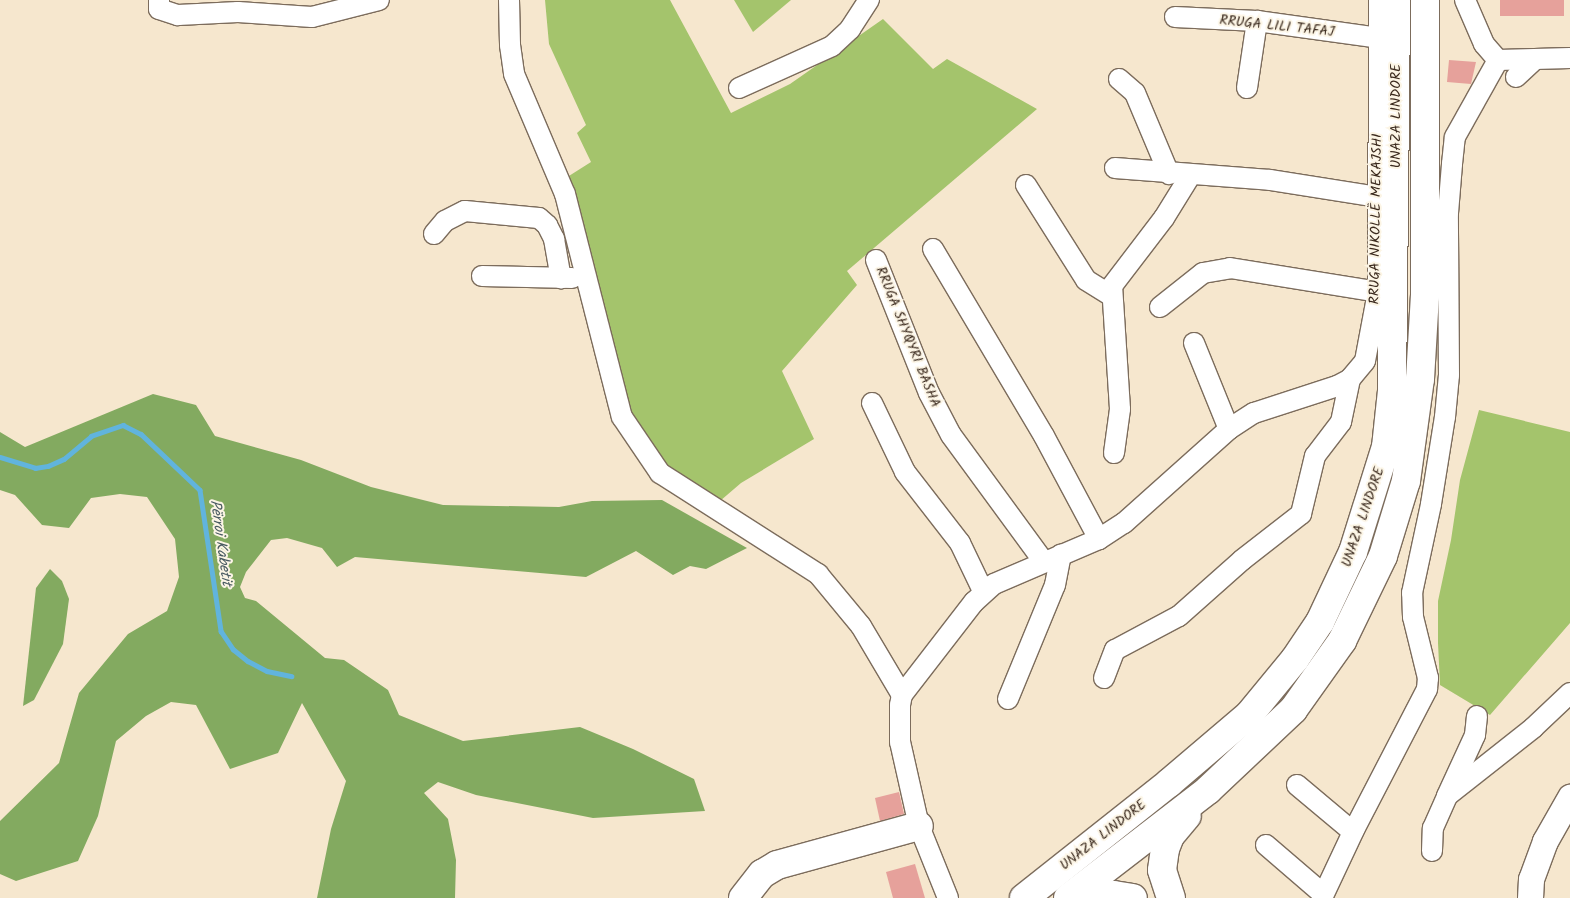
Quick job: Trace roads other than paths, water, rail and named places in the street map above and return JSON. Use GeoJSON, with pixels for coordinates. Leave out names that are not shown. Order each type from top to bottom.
{"type":"FeatureCollection","features":[{"type":"Feature","properties":{"kind":"highway","name":"UNAZA LINDORE"},"geometry":{"type":"LineString","coordinates":[[1024,898],[1169,784],[1249,715],[1295,660],[1320,622],[1353,552],[1386,447],[1392,391],[1396,0]]}},
{"type":"Feature","properties":{"kind":"highway","name":"UNAZA LINDORE"},"geometry":{"type":"LineString","coordinates":[[1068,898],[1208,790],[1293,710],[1342,641],[1383,556],[1400,509],[1416,426],[1425,296],[1425,0]]}},
{"type":"Feature","properties":{"kind":"highway"},"geometry":{"type":"LineString","coordinates":[[1171,898],[1162,870],[1170,836],[1186,817],[1279,731],[1338,657],[1383,568],[1399,526],[1400,509]]}},
{"type":"Feature","properties":{"kind":"highway"},"geometry":{"type":"LineString","coordinates":[[743,898],[762,874],[777,865],[919,826]]}},
{"type":"Feature","properties":{"kind":"highway"},"geometry":{"type":"LineString","coordinates":[[1007,898],[1028,883],[1048,879]]}},
{"type":"Feature","properties":{"kind":"highway"},"geometry":{"type":"LineString","coordinates":[[1097,898],[1114,895],[1132,898]]}},
{"type":"Feature","properties":{"kind":"main road"},"geometry":{"type":"LineString","coordinates":[[1513,898],[1530,889],[1545,841],[1570,797]]}},
{"type":"Feature","properties":{"kind":"street"},"geometry":{"type":"LineString","coordinates":[[159,0],[159,9],[178,15],[238,12],[312,17],[379,0]]}},
{"type":"Feature","properties":{"kind":"street"},"geometry":{"type":"LineString","coordinates":[[509,0],[510,45],[514,74],[526,107],[561,181],[587,279],[617,406],[652,464],[671,482],[818,574],[855,618],[902,695],[900,742],[919,826],[948,898]]}},
{"type":"Feature","properties":{"kind":"street"},"geometry":{"type":"LineString","coordinates":[[739,88],[832,46],[850,29],[870,0]]}},
{"type":"Feature","properties":{"kind":"street","name":"RRUGA NIKOLLË MEKAJSHI"},"geometry":{"type":"LineString","coordinates":[[902,695],[983,591],[1052,558],[1098,539],[1124,523],[1229,428],[1267,407],[1322,392],[1350,379],[1364,361],[1378,292],[1376,197],[1379,0]]}},
{"type":"Feature","properties":{"kind":"street"},"geometry":{"type":"LineString","coordinates":[[1465,0],[1484,44],[1498,60],[1570,58]]}},
{"type":"Feature","properties":{"kind":"street","name":"RRUGA LILI TAFAJ"},"geometry":{"type":"LineString","coordinates":[[1175,17],[1257,21],[1379,38]]}},
{"type":"Feature","properties":{"kind":"street"},"geometry":{"type":"LineString","coordinates":[[1247,88],[1257,21]]}},
{"type":"Feature","properties":{"kind":"street"},"geometry":{"type":"LineString","coordinates":[[1266,844],[1323,896],[1353,832],[1427,689],[1428,678],[1413,617],[1412,593],[1431,504],[1445,417],[1449,375],[1448,230],[1455,137],[1498,60]]}},
{"type":"Feature","properties":{"kind":"street"},"geometry":{"type":"LineString","coordinates":[[1516,77],[1534,60]]}},
{"type":"Feature","properties":{"kind":"street"},"geometry":{"type":"LineString","coordinates":[[1120,79],[1135,93],[1169,174]]}},
{"type":"Feature","properties":{"kind":"street"},"geometry":{"type":"LineString","coordinates":[[1115,168],[1190,176],[1270,180],[1376,197]]}},
{"type":"Feature","properties":{"kind":"street"},"geometry":{"type":"LineString","coordinates":[[1114,453],[1120,409],[1117,326],[1110,294],[1116,279],[1164,218],[1190,176]]}},
{"type":"Feature","properties":{"kind":"street"},"geometry":{"type":"LineString","coordinates":[[1026,185],[1086,280],[1110,294]]}},
{"type":"Feature","properties":{"kind":"street"},"geometry":{"type":"LineString","coordinates":[[434,234],[445,220],[465,211],[539,218],[547,225],[554,239],[561,278]]}},
{"type":"Feature","properties":{"kind":"street"},"geometry":{"type":"LineString","coordinates":[[933,249],[1044,436],[1098,539]]}},
{"type":"Feature","properties":{"kind":"street","name":"RRUGA SHYQYRI BASHA"},"geometry":{"type":"LineString","coordinates":[[876,260],[929,393],[952,436],[1052,558]]}},
{"type":"Feature","properties":{"kind":"street"},"geometry":{"type":"LineString","coordinates":[[1160,307],[1203,273],[1230,268],[1378,292]]}},
{"type":"Feature","properties":{"kind":"street"},"geometry":{"type":"LineString","coordinates":[[482,276],[587,279]]}},
{"type":"Feature","properties":{"kind":"street"},"geometry":{"type":"LineString","coordinates":[[1194,343],[1229,428]]}},
{"type":"Feature","properties":{"kind":"street"},"geometry":{"type":"LineString","coordinates":[[1104,678],[1115,650],[1179,616],[1242,560],[1300,514],[1315,456],[1342,422],[1350,379]]}},
{"type":"Feature","properties":{"kind":"street"},"geometry":{"type":"LineString","coordinates":[[872,403],[905,472],[960,543],[983,591]]}},
{"type":"Feature","properties":{"kind":"street"},"geometry":{"type":"LineString","coordinates":[[1008,699],[1055,585],[1052,558]]}},
{"type":"Feature","properties":{"kind":"street"},"geometry":{"type":"LineString","coordinates":[[1447,796],[1507,751],[1570,693]]}},
{"type":"Feature","properties":{"kind":"street"},"geometry":{"type":"LineString","coordinates":[[1432,851],[1436,819],[1475,735],[1477,716]]}},
{"type":"Feature","properties":{"kind":"street"},"geometry":{"type":"LineString","coordinates":[[1297,785],[1353,832]]}},
{"type":"Feature","properties":{"kind":"waterway","name":"Përroi Kabetit"},"geometry":{"type":"LineString","coordinates":[[0,457],[35,468],[48,466],[64,459],[91,436],[123,425],[141,434],[200,490],[221,631],[233,649],[248,661],[267,671],[291,676]]}}]}
